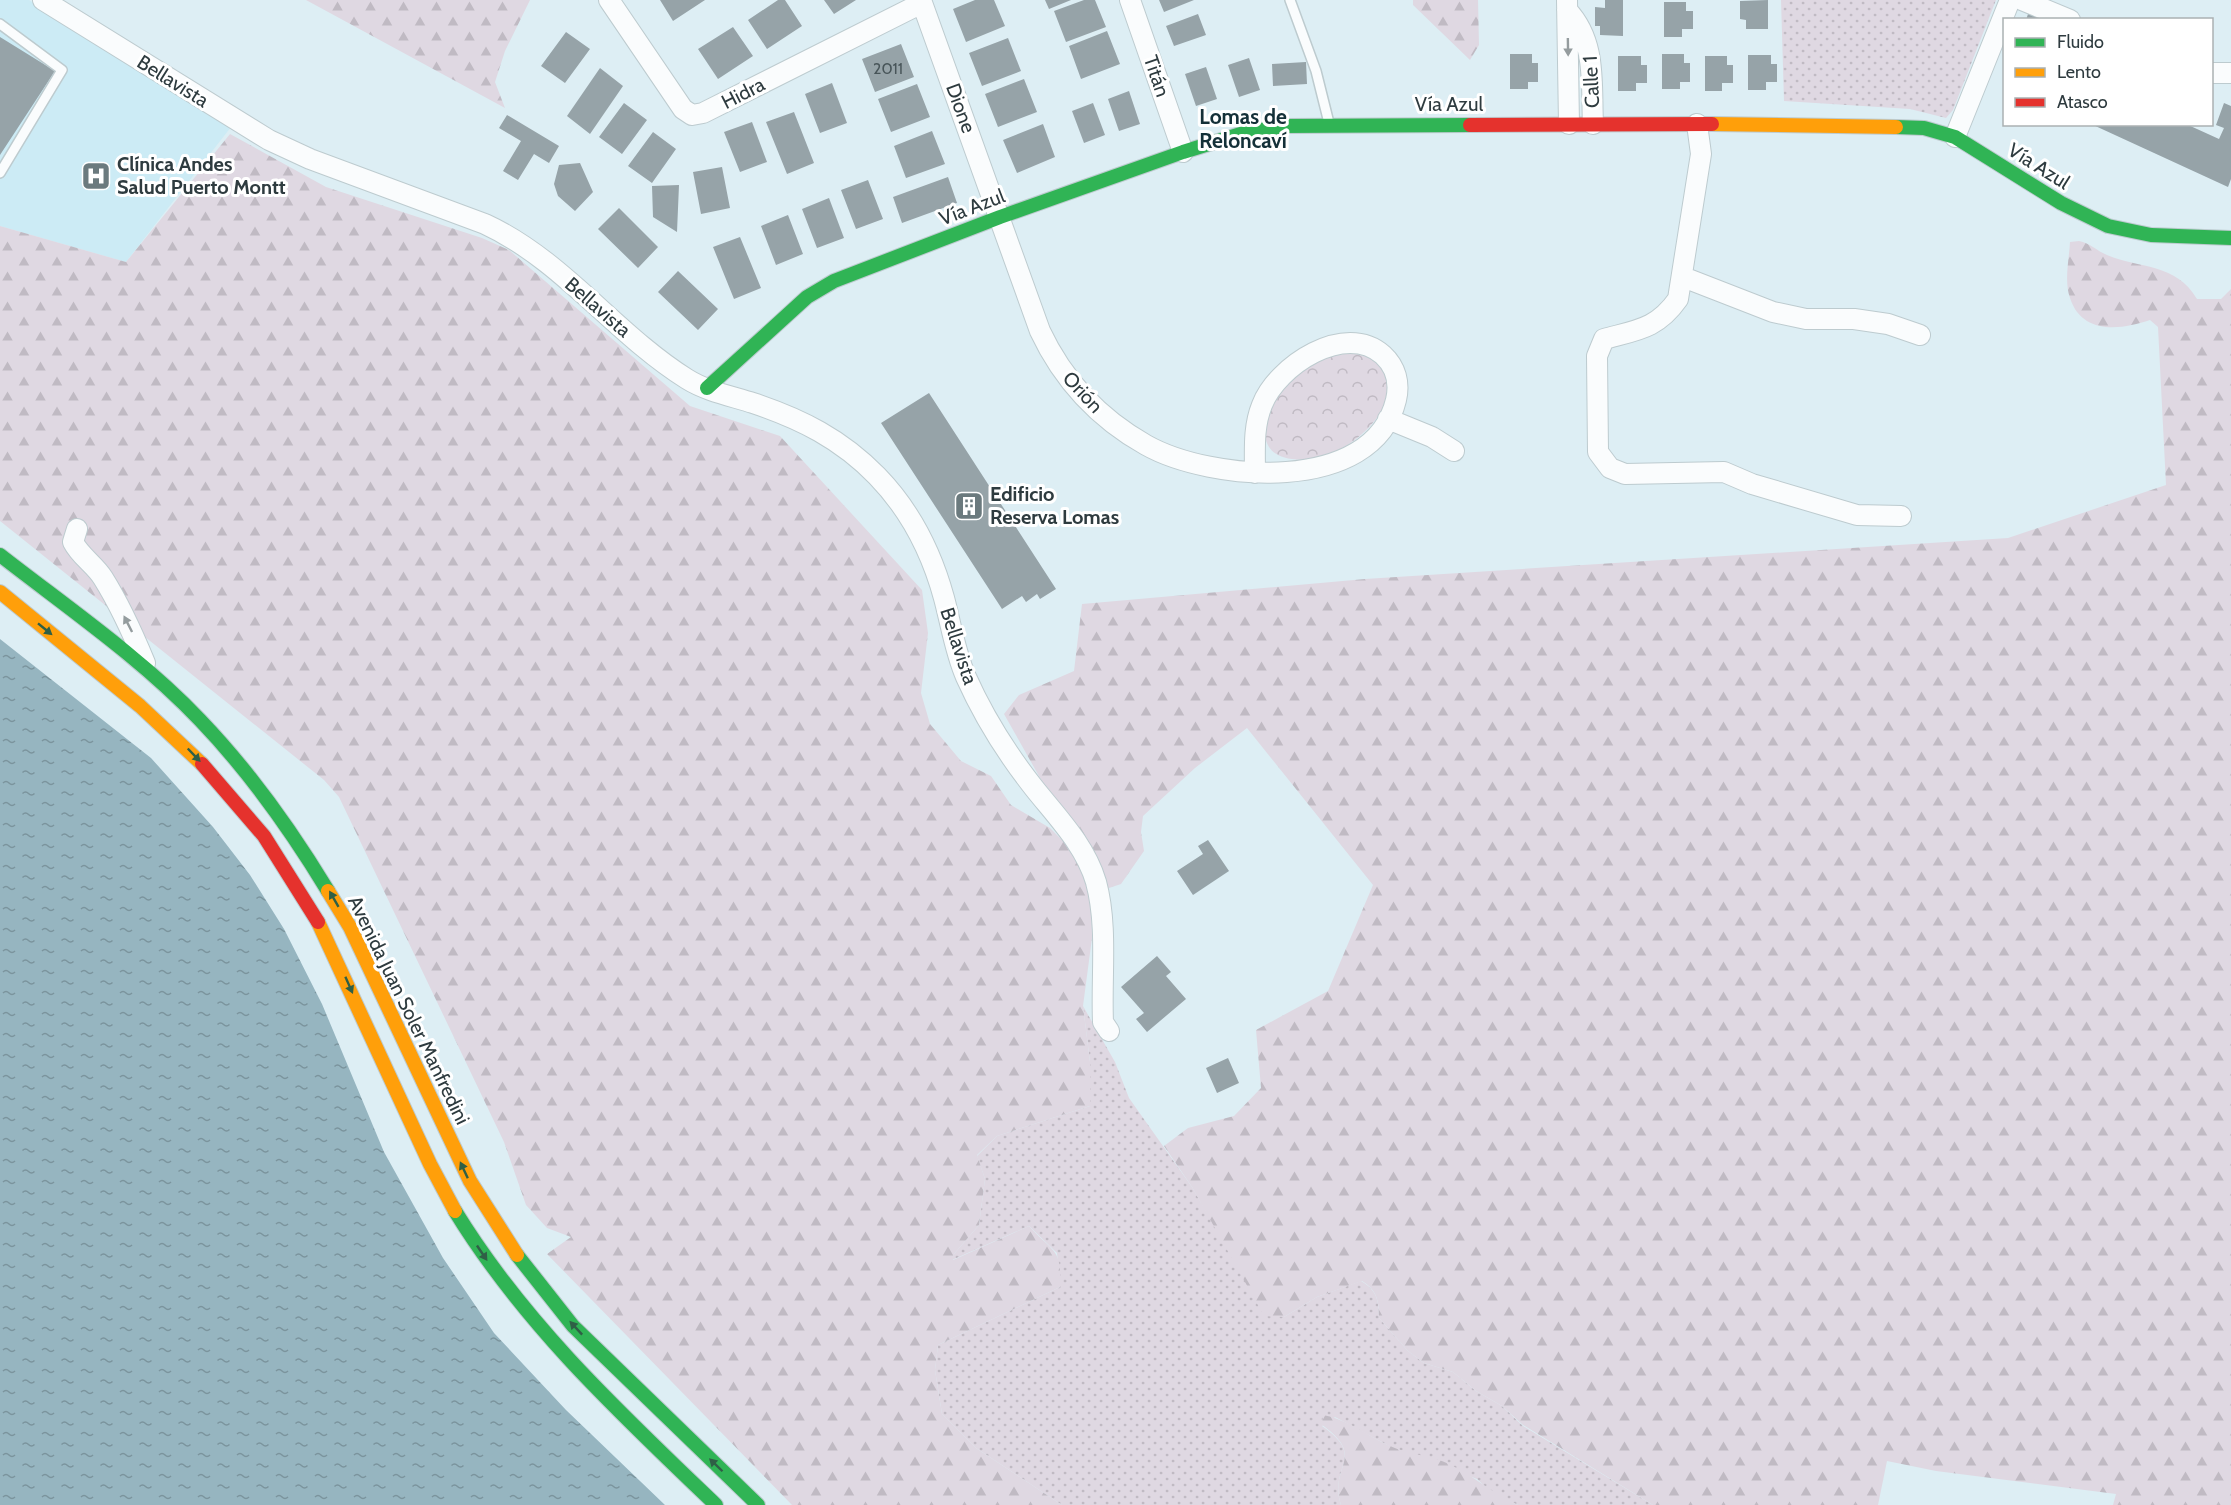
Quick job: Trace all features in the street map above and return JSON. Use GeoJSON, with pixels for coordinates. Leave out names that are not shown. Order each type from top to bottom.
{"type":"FeatureCollection","features":[{"type":"Feature","properties":{"kind":"main road","name":"Vía Azul"},"geometry":{"type":"LineString","coordinates":[[707,388],[818,288],[999,217],[1183,152],[1260,130],[1330,124],[1697,124],[1924,128],[1955,137],[2061,203],[2108,226],[2161,236],[2231,238]]}},
{"type":"Feature","properties":{"kind":"main road","name":"Avenida Juan Soler Manfredini"},"geometry":{"type":"LineString","coordinates":[[0,555],[149,672],[232,754],[272,804],[310,859],[370,966],[470,1181],[524,1265],[573,1326],[758,1505]]}},
{"type":"Feature","properties":{"kind":"main road"},"geometry":{"type":"LineString","coordinates":[[0,592],[154,717],[212,774],[258,828],[288,870],[330,942],[413,1129],[444,1192],[499,1278],[550,1341],[716,1505]]}},
{"type":"Feature","properties":{"kind":"street","name":"Bellavista"},"geometry":{"type":"LineString","coordinates":[[42,0],[269,140],[310,159],[485,224],[512,238],[579,290],[653,355],[689,380],[781,412],[824,432],[861,461],[885,485],[925,545],[937,573],[966,676],[1008,752],[1083,851],[1096,881],[1101,915],[1103,1022],[1109,1031]]}},
{"type":"Feature","properties":{"kind":"street","name":"Hidra"},"geometry":{"type":"LineString","coordinates":[[609,0],[683,109],[692,115],[703,113],[921,1]]}},
{"type":"Feature","properties":{"kind":"street","name":"Titán"},"geometry":{"type":"LineString","coordinates":[[1130,0],[1183,152]]}},
{"type":"Feature","properties":{"kind":"street"},"geometry":{"type":"LineString","coordinates":[[1955,137],[2010,0]]}},
{"type":"Feature","properties":{"kind":"street"},"geometry":{"type":"LineString","coordinates":[[2022,0],[2065,18]]}},
{"type":"Feature","properties":{"kind":"street","name":"Dione"},"geometry":{"type":"LineString","coordinates":[[921,1],[999,217]]}},
{"type":"Feature","properties":{"kind":"street","name":"Calle 1"},"geometry":{"type":"LineString","coordinates":[[1567,5],[1569,124]]}},
{"type":"Feature","properties":{"kind":"street","name":"Calle 1"},"geometry":{"type":"LineString","coordinates":[[1567,5],[1581,27],[1589,46],[1593,124]]}},
{"type":"Feature","properties":{"kind":"street"},"geometry":{"type":"LineString","coordinates":[[2213,73],[2231,73]]}},
{"type":"Feature","properties":{"kind":"street"},"geometry":{"type":"LineString","coordinates":[[1697,124],[1701,154],[1678,299],[1667,315],[1652,326],[1604,339],[1597,356],[1598,452],[1610,468],[1624,474],[1724,472],[1752,484],[1857,514],[1901,516]]}},
{"type":"Feature","properties":{"kind":"street","name":"Orión"},"geometry":{"type":"LineString","coordinates":[[999,217],[1050,351],[1062,371],[1091,405],[1128,434],[1168,455],[1211,469],[1255,472],[1311,468],[1347,457],[1366,445],[1388,419],[1397,398],[1397,377],[1392,365],[1379,351],[1368,346],[1342,344],[1312,353],[1282,375],[1265,398],[1256,424],[1255,472]]}},
{"type":"Feature","properties":{"kind":"street"},"geometry":{"type":"LineString","coordinates":[[1683,277],[1773,312],[1806,319],[1854,319],[1888,324],[1920,336]]}},
{"type":"Feature","properties":{"kind":"street"},"geometry":{"type":"LineString","coordinates":[[1388,419],[1432,437],[1454,451]]}},
{"type":"Feature","properties":{"kind":"street"},"geometry":{"type":"LineString","coordinates":[[77,529],[73,542],[76,549],[94,565],[103,579],[131,629],[149,672]]}},
{"type":"Feature","properties":{"kind":"street"},"geometry":{"type":"LineString","coordinates":[[68,610],[81,613],[98,607],[103,594],[103,579]]}},
{"type":"Feature","properties":{"kind":"lane"},"geometry":{"type":"LineString","coordinates":[[1290,0],[1316,71],[1330,124]]}},
{"type":"Feature","properties":{"kind":"lane"},"geometry":{"type":"LineString","coordinates":[[0,24],[62,70],[0,173]]}},
{"type":"Feature","properties":{"kind":"shaded area","name":"Clínica Andes Salud Puerto Montt"},"geometry":{"type":"Polygon","coordinates":[[[0,0],[29,0],[231,127],[126,262],[0,226],[0,0]]]}},
{"type":"Feature","properties":{"kind":"green space"},"geometry":{"type":"Polygon","coordinates":[[[306,0],[530,0],[505,51],[495,82],[505,108],[306,0]]]}},
{"type":"Feature","properties":{"kind":"green space"},"geometry":{"type":"Polygon","coordinates":[[[1413,0],[1478,0],[1479,45],[1470,60],[1413,5],[1413,0]]]}},
{"type":"Feature","properties":{"kind":"green space"},"geometry":{"type":"Polygon","coordinates":[[[1781,0],[1996,0],[1953,110],[1946,118],[1910,109],[1784,101],[1781,0]]]}},
{"type":"Feature","properties":{"kind":"green space"},"geometry":{"type":"Polygon","coordinates":[[[230,134],[326,187],[482,238],[509,250],[690,406],[780,436],[922,590],[928,633],[921,693],[930,724],[961,761],[991,776],[1011,805],[1050,828],[1067,845],[1091,884],[1092,938],[1083,1006],[1090,1062],[1090,1106],[997,1136],[977,1155],[985,1179],[979,1225],[954,1254],[953,1260],[1029,1226],[1057,1257],[1060,1287],[938,1345],[935,1370],[942,1414],[976,1448],[1062,1505],[792,1505],[547,1254],[571,1237],[547,1228],[526,1205],[504,1142],[339,797],[324,780],[0,521],[0,226],[126,262],[230,134]]]}},
{"type":"Feature","properties":{"kind":"green space"},"geometry":{"type":"Polygon","coordinates":[[[2079,241],[2107,255],[2168,273],[2188,287],[2197,299],[2221,299],[2231,289],[2231,1505],[2113,1505],[2116,1494],[1936,1471],[1887,1461],[1878,1505],[1653,1505],[1523,1425],[1502,1406],[1476,1391],[1453,1372],[1424,1363],[1408,1351],[1379,1318],[1376,1296],[1371,1288],[1362,1281],[1317,1297],[1284,1317],[1264,1316],[1192,1187],[1164,1146],[1188,1128],[1234,1116],[1261,1088],[1256,1030],[1328,991],[1373,885],[1247,728],[1195,768],[1143,816],[1141,832],[1144,851],[1121,884],[1106,889],[1093,849],[1044,785],[1004,714],[1019,695],[1074,671],[1082,604],[1365,579],[2008,538],[2166,485],[2158,327],[2150,320],[2127,326],[2104,327],[2083,318],[2070,298],[2067,285],[2070,242],[2079,241]]]}},
{"type":"Feature","properties":{"kind":"green space"},"geometry":{"type":"Polygon","coordinates":[[[1352,353],[1377,362],[1388,377],[1388,396],[1379,415],[1362,434],[1341,449],[1317,458],[1292,459],[1275,453],[1267,443],[1265,430],[1268,415],[1286,385],[1297,373],[1313,362],[1352,353]]]}},
{"type":"Feature","properties":{"kind":"green space"},"geometry":{"type":"Polygon","coordinates":[[[1083,1006],[1115,1062],[1129,1098],[1192,1187],[1223,1240],[1284,1317],[1317,1297],[1361,1281],[1371,1288],[1376,1296],[1379,1318],[1408,1351],[1424,1363],[1453,1372],[1476,1391],[1502,1406],[1523,1426],[1653,1505],[1518,1505],[1493,1494],[1477,1479],[1391,1447],[1335,1417],[1322,1426],[1343,1446],[1345,1455],[1338,1491],[1341,1505],[1062,1505],[976,1448],[942,1414],[935,1370],[938,1345],[1060,1287],[1057,1253],[1029,1226],[952,1260],[954,1254],[979,1225],[985,1179],[977,1156],[997,1136],[1090,1106],[1090,1062],[1083,1006]]]}},
{"type":"Feature","properties":{"kind":"green space"},"geometry":{"type":"Polygon","coordinates":[[[1323,1415],[1349,1424],[1397,1449],[1451,1465],[1518,1505],[1341,1505],[1338,1491],[1345,1454],[1343,1446],[1322,1425],[1323,1415]]]}},
{"type":"Feature","properties":{"kind":"water"},"geometry":{"type":"Polygon","coordinates":[[[0,639],[151,758],[213,827],[250,875],[284,929],[322,1004],[384,1152],[443,1258],[494,1333],[566,1410],[665,1505],[0,1505],[0,639]]]}},
{"type":"Feature","properties":{"kind":"building"},"geometry":{"type":"Polygon","coordinates":[[[660,0],[705,0],[673,21],[660,0]]]}},
{"type":"Feature","properties":{"kind":"building"},"geometry":{"type":"Polygon","coordinates":[[[778,0],[785,0],[802,26],[767,49],[748,20],[778,0]]]}},
{"type":"Feature","properties":{"kind":"building"},"geometry":{"type":"Polygon","coordinates":[[[824,0],[856,0],[834,14],[824,0]]]}},
{"type":"Feature","properties":{"kind":"building"},"geometry":{"type":"Polygon","coordinates":[[[975,0],[994,0],[1005,26],[966,42],[953,9],[975,0]]]}},
{"type":"Feature","properties":{"kind":"building"},"geometry":{"type":"Polygon","coordinates":[[[1045,0],[1071,0],[1049,9],[1045,0]]]}},
{"type":"Feature","properties":{"kind":"building"},"geometry":{"type":"Polygon","coordinates":[[[1084,0],[1095,0],[1106,27],[1066,42],[1054,11],[1084,0]]]}},
{"type":"Feature","properties":{"kind":"building"},"geometry":{"type":"Polygon","coordinates":[[[1159,0],[1194,0],[1164,12],[1159,0]]]}},
{"type":"Feature","properties":{"kind":"building"},"geometry":{"type":"Polygon","coordinates":[[[1605,0],[1623,0],[1623,36],[1600,35],[1600,26],[1595,26],[1595,7],[1605,8],[1605,0]]]}},
{"type":"Feature","properties":{"kind":"building"},"geometry":{"type":"Polygon","coordinates":[[[1768,0],[1768,29],[1746,29],[1746,20],[1740,19],[1740,1],[1768,0]]]}},
{"type":"Feature","properties":{"kind":"building"},"geometry":{"type":"Polygon","coordinates":[[[1664,2],[1686,2],[1686,11],[1693,11],[1693,29],[1682,29],[1682,37],[1664,37],[1664,2]]]}},
{"type":"Feature","properties":{"kind":"building"},"geometry":{"type":"Polygon","coordinates":[[[2029,11],[2042,18],[2027,18],[2029,11]]]}},
{"type":"Feature","properties":{"kind":"building"},"geometry":{"type":"Polygon","coordinates":[[[1198,14],[1206,35],[1174,46],[1166,26],[1198,14]]]}},
{"type":"Feature","properties":{"kind":"building"},"geometry":{"type":"Polygon","coordinates":[[[733,27],[753,56],[718,79],[698,49],[733,27]]]}},
{"type":"Feature","properties":{"kind":"building"},"geometry":{"type":"Polygon","coordinates":[[[1107,31],[1120,64],[1081,79],[1069,46],[1107,31]]]}},
{"type":"Feature","properties":{"kind":"building"},"geometry":{"type":"Polygon","coordinates":[[[566,32],[590,49],[565,83],[541,66],[566,32]]]}},
{"type":"Feature","properties":{"kind":"building"},"geometry":{"type":"Polygon","coordinates":[[[0,37],[55,71],[0,155],[0,37]]]}},
{"type":"Feature","properties":{"kind":"building"},"geometry":{"type":"Polygon","coordinates":[[[1008,38],[1021,71],[982,86],[969,53],[1008,38]]]}},
{"type":"Feature","properties":{"kind":"building"},"geometry":{"type":"Polygon","coordinates":[[[901,44],[914,77],[875,92],[862,59],[901,44]]]}},
{"type":"Feature","properties":{"kind":"building"},"geometry":{"type":"Polygon","coordinates":[[[1510,54],[1532,54],[1532,63],[1538,63],[1538,82],[1528,82],[1528,89],[1510,89],[1510,54]]]}},
{"type":"Feature","properties":{"kind":"building"},"geometry":{"type":"Polygon","coordinates":[[[1662,54],[1684,54],[1684,63],[1690,63],[1690,82],[1680,82],[1680,89],[1662,89],[1662,54]]]}},
{"type":"Feature","properties":{"kind":"building"},"geometry":{"type":"Polygon","coordinates":[[[1748,55],[1771,55],[1771,64],[1777,64],[1777,82],[1766,82],[1766,90],[1748,90],[1748,55]]]}},
{"type":"Feature","properties":{"kind":"building"},"geometry":{"type":"Polygon","coordinates":[[[1618,56],[1641,56],[1641,65],[1647,65],[1647,83],[1636,83],[1636,91],[1618,91],[1618,56]]]}},
{"type":"Feature","properties":{"kind":"building"},"geometry":{"type":"Polygon","coordinates":[[[1705,56],[1727,56],[1727,65],[1733,65],[1733,83],[1722,83],[1722,91],[1705,91],[1705,56]]]}},
{"type":"Feature","properties":{"kind":"building"},"geometry":{"type":"Polygon","coordinates":[[[1249,58],[1260,90],[1239,97],[1228,65],[1249,58]]]}},
{"type":"Feature","properties":{"kind":"building"},"geometry":{"type":"Polygon","coordinates":[[[1306,62],[1307,84],[1273,86],[1272,64],[1306,62]]]}},
{"type":"Feature","properties":{"kind":"building"},"geometry":{"type":"Polygon","coordinates":[[[1206,67],[1217,99],[1196,106],[1185,74],[1206,67]]]}},
{"type":"Feature","properties":{"kind":"building"},"geometry":{"type":"Polygon","coordinates":[[[600,68],[623,86],[590,134],[567,116],[600,68]]]}},
{"type":"Feature","properties":{"kind":"building"},"geometry":{"type":"Polygon","coordinates":[[[1024,79],[1037,112],[998,127],[985,94],[1024,79]]]}},
{"type":"Feature","properties":{"kind":"building"},"geometry":{"type":"Polygon","coordinates":[[[832,83],[847,123],[820,133],[805,94],[832,83]]]}},
{"type":"Feature","properties":{"kind":"building"},"geometry":{"type":"Polygon","coordinates":[[[917,84],[930,117],[891,132],[878,99],[917,84]]]}},
{"type":"Feature","properties":{"kind":"building"},"geometry":{"type":"Polygon","coordinates":[[[1129,91],[1140,124],[1119,131],[1108,99],[1129,91]]]}},
{"type":"Feature","properties":{"kind":"building"},"geometry":{"type":"Polygon","coordinates":[[[624,103],[647,120],[622,154],[599,137],[624,103]]]}},
{"type":"Feature","properties":{"kind":"building"},"geometry":{"type":"Polygon","coordinates":[[[1093,103],[1105,135],[1084,143],[1072,111],[1093,103]]]}},
{"type":"Feature","properties":{"kind":"building"},"geometry":{"type":"Polygon","coordinates":[[[2224,103],[2231,106],[2231,179],[2228,187],[2095,126],[2190,126],[2219,139],[2224,128],[2216,125],[2224,103]]]}},
{"type":"Feature","properties":{"kind":"building"},"geometry":{"type":"Polygon","coordinates":[[[794,112],[814,163],[787,174],[766,122],[794,112]]]}},
{"type":"Feature","properties":{"kind":"building"},"geometry":{"type":"Polygon","coordinates":[[[507,115],[559,146],[549,163],[534,154],[518,180],[503,171],[521,141],[499,128],[507,115]]]}},
{"type":"Feature","properties":{"kind":"building"},"geometry":{"type":"Polygon","coordinates":[[[752,122],[767,162],[740,172],[724,132],[752,122]]]}},
{"type":"Feature","properties":{"kind":"building"},"geometry":{"type":"Polygon","coordinates":[[[1043,124],[1055,157],[1017,173],[1003,140],[1043,124]]]}},
{"type":"Feature","properties":{"kind":"building"},"geometry":{"type":"Polygon","coordinates":[[[932,131],[945,164],[906,178],[894,146],[932,131]]]}},
{"type":"Feature","properties":{"kind":"building"},"geometry":{"type":"Polygon","coordinates":[[[653,132],[676,149],[652,183],[628,166],[653,132]]]}},
{"type":"Feature","properties":{"kind":"building"},"geometry":{"type":"Polygon","coordinates":[[[580,163],[593,192],[575,211],[558,196],[554,184],[559,165],[580,163]]]}},
{"type":"Feature","properties":{"kind":"building"},"geometry":{"type":"Polygon","coordinates":[[[722,167],[730,208],[701,214],[693,172],[722,167]]]}},
{"type":"Feature","properties":{"kind":"building"},"geometry":{"type":"Polygon","coordinates":[[[948,177],[957,203],[902,223],[893,197],[948,177]]]}},
{"type":"Feature","properties":{"kind":"building"},"geometry":{"type":"Polygon","coordinates":[[[868,180],[883,219],[856,229],[841,190],[868,180]]]}},
{"type":"Feature","properties":{"kind":"building"},"geometry":{"type":"Polygon","coordinates":[[[679,185],[677,232],[653,217],[652,186],[679,185]]]}},
{"type":"Feature","properties":{"kind":"building"},"geometry":{"type":"Polygon","coordinates":[[[829,198],[844,238],[817,248],[802,209],[829,198]]]}},
{"type":"Feature","properties":{"kind":"building"},"geometry":{"type":"Polygon","coordinates":[[[619,208],[658,247],[638,268],[598,229],[619,208]]]}},
{"type":"Feature","properties":{"kind":"building"},"geometry":{"type":"Polygon","coordinates":[[[788,215],[803,254],[776,265],[761,226],[788,215]]]}},
{"type":"Feature","properties":{"kind":"building"},"geometry":{"type":"Polygon","coordinates":[[[740,237],[761,288],[734,299],[713,247],[740,237]]]}},
{"type":"Feature","properties":{"kind":"building"},"geometry":{"type":"Polygon","coordinates":[[[678,271],[718,309],[698,330],[658,292],[678,271]]]}},
{"type":"Feature","properties":{"kind":"building","name":"Edificio Reserva Lomas"},"geometry":{"type":"Polygon","coordinates":[[[929,393],[1056,589],[1040,599],[1037,594],[1026,602],[1022,596],[1002,609],[881,423],[929,393]]]}},
{"type":"Feature","properties":{"kind":"building"},"geometry":{"type":"Polygon","coordinates":[[[1208,840],[1229,871],[1193,895],[1177,871],[1203,854],[1198,846],[1208,840]]]}},
{"type":"Feature","properties":{"kind":"building"},"geometry":{"type":"Polygon","coordinates":[[[1157,956],[1171,972],[1166,976],[1186,999],[1147,1032],[1136,1019],[1144,1013],[1121,987],[1157,956]]]}},
{"type":"Feature","properties":{"kind":"building"},"geometry":{"type":"Polygon","coordinates":[[[1228,1058],[1239,1083],[1217,1093],[1206,1068],[1228,1058]]]}},
{"type":"Feature","properties":{"kind":"traffic: fast"},"geometry":{"type":"LineString","coordinates":[[707,388],[807,297],[834,281],[1000,217],[1183,152],[1244,133],[1283,126],[1470,125]]}},
{"type":"Feature","properties":{"kind":"traffic: fast"},"geometry":{"type":"LineString","coordinates":[[1896,127],[1924,128],[1955,137],[2061,203],[2108,226],[2151,235],[2231,238]]}},
{"type":"Feature","properties":{"kind":"traffic: fast"},"geometry":{"type":"LineString","coordinates":[[0,555],[129,655],[200,720],[269,802],[328,891]]}},
{"type":"Feature","properties":{"kind":"traffic: fast"},"geometry":{"type":"LineString","coordinates":[[455,1211],[482,1253],[543,1330],[610,1402],[716,1505]]}},
{"type":"Feature","properties":{"kind":"traffic: fast"},"geometry":{"type":"LineString","coordinates":[[517,1255],[573,1326],[758,1505]]}},
{"type":"Feature","properties":{"kind":"traffic: slow"},"geometry":{"type":"LineString","coordinates":[[1712,124],[1896,127]]}},
{"type":"Feature","properties":{"kind":"traffic: slow"},"geometry":{"type":"LineString","coordinates":[[0,592],[140,706],[202,764]]}},
{"type":"Feature","properties":{"kind":"traffic: slow"},"geometry":{"type":"LineString","coordinates":[[328,891],[350,927],[470,1181],[517,1255]]}},
{"type":"Feature","properties":{"kind":"traffic: slow"},"geometry":{"type":"LineString","coordinates":[[318,922],[430,1164],[455,1211]]}},
{"type":"Feature","properties":{"kind":"traffic: jam"},"geometry":{"type":"LineString","coordinates":[[1470,125],[1712,124]]}},
{"type":"Feature","properties":{"kind":"traffic: jam"},"geometry":{"type":"LineString","coordinates":[[202,764],[264,836],[318,922]]}},
{"type":"Feature","properties":{"kind":"place","name":"Clínica Andes Salud Puerto Montt"},"geometry":{"type":"Point","coordinates":[96,176]}},
{"type":"Feature","properties":{"kind":"place","name":"Edificio Reserva Lomas"},"geometry":{"type":"Point","coordinates":[969,506]}},
{"type":"Feature","properties":{"kind":"district","name":"Lomas de Reloncaví"},"geometry":{"type":"Point","coordinates":[1243,128]}}]}
